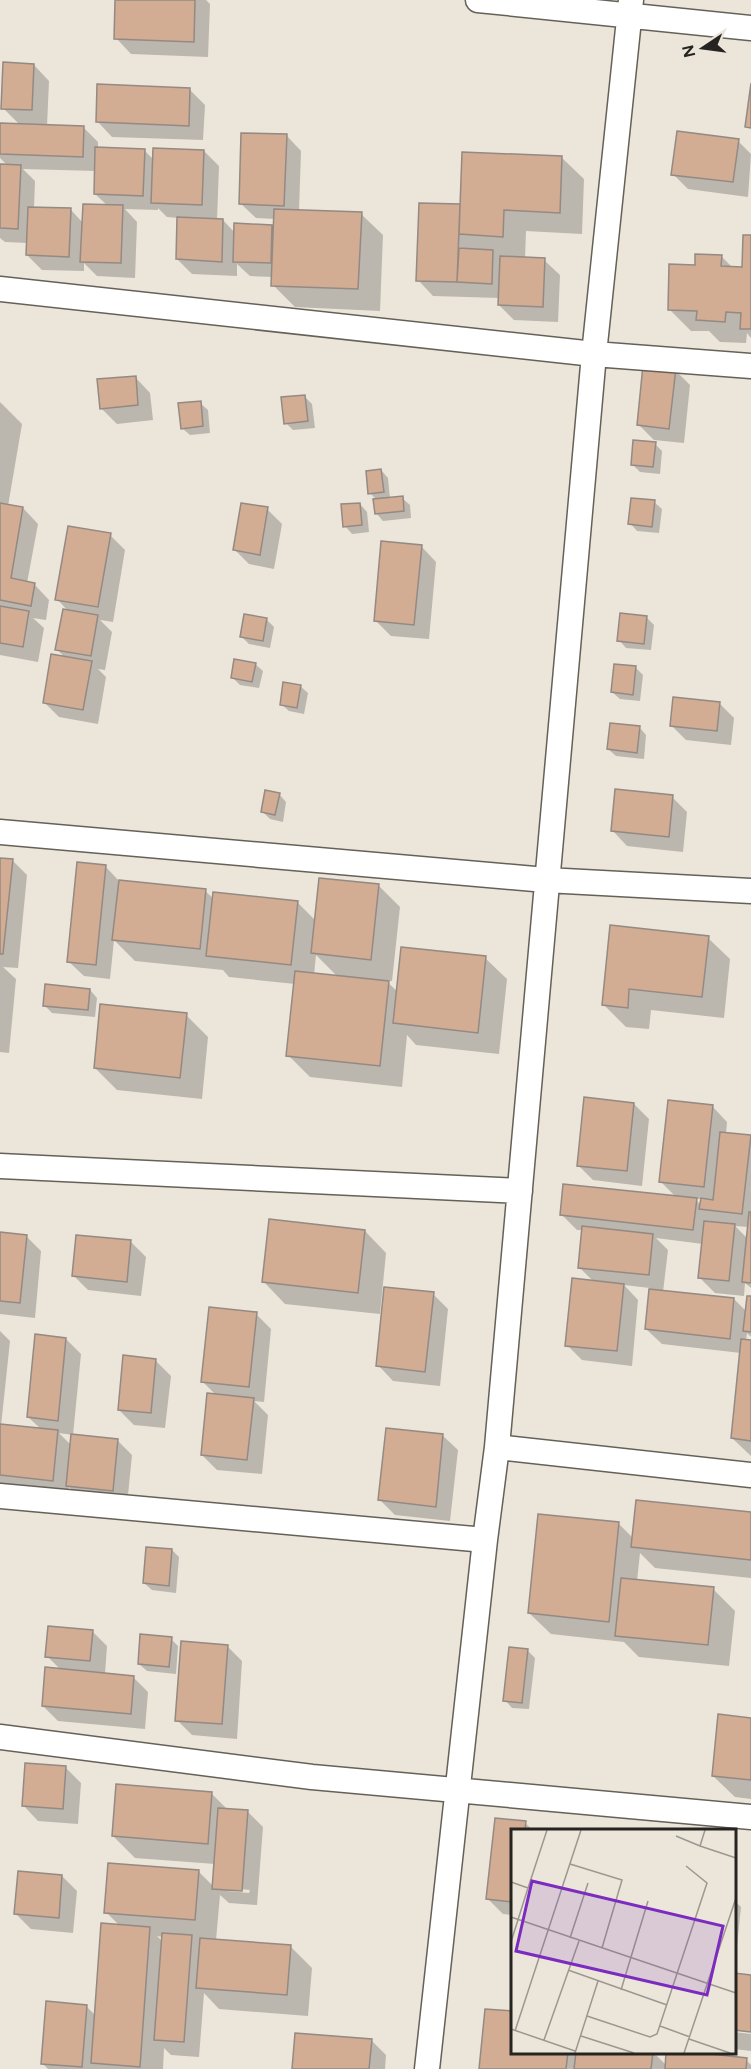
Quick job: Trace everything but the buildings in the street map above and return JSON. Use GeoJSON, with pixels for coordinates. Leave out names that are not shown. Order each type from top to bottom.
{"type":"FeatureCollection","features":[{"type":"Feature","properties":{"kind":"street"},"geometry":{"type":"LineString","coordinates":[[478,0],[631,8],[751,28]]}},
{"type":"Feature","properties":{"kind":"street"},"geometry":{"type":"LineString","coordinates":[[427,2069],[497,1447],[594,354],[631,8]]}},
{"type":"Feature","properties":{"kind":"street"},"geometry":{"type":"LineString","coordinates":[[0,290],[594,354],[751,366]]}},
{"type":"Feature","properties":{"kind":"street"},"geometry":{"type":"LineString","coordinates":[[0,832],[546,880],[751,891]]}},
{"type":"Feature","properties":{"kind":"street"},"geometry":{"type":"LineString","coordinates":[[0,1166],[520,1191]]}},
{"type":"Feature","properties":{"kind":"street"},"geometry":{"type":"LineString","coordinates":[[497,1447],[751,1475]]}},
{"type":"Feature","properties":{"kind":"street"},"geometry":{"type":"LineString","coordinates":[[0,1496],[485,1540]]}},
{"type":"Feature","properties":{"kind":"street"},"geometry":{"type":"LineString","coordinates":[[0,1737],[312,1777],[751,1817]]}}]}
